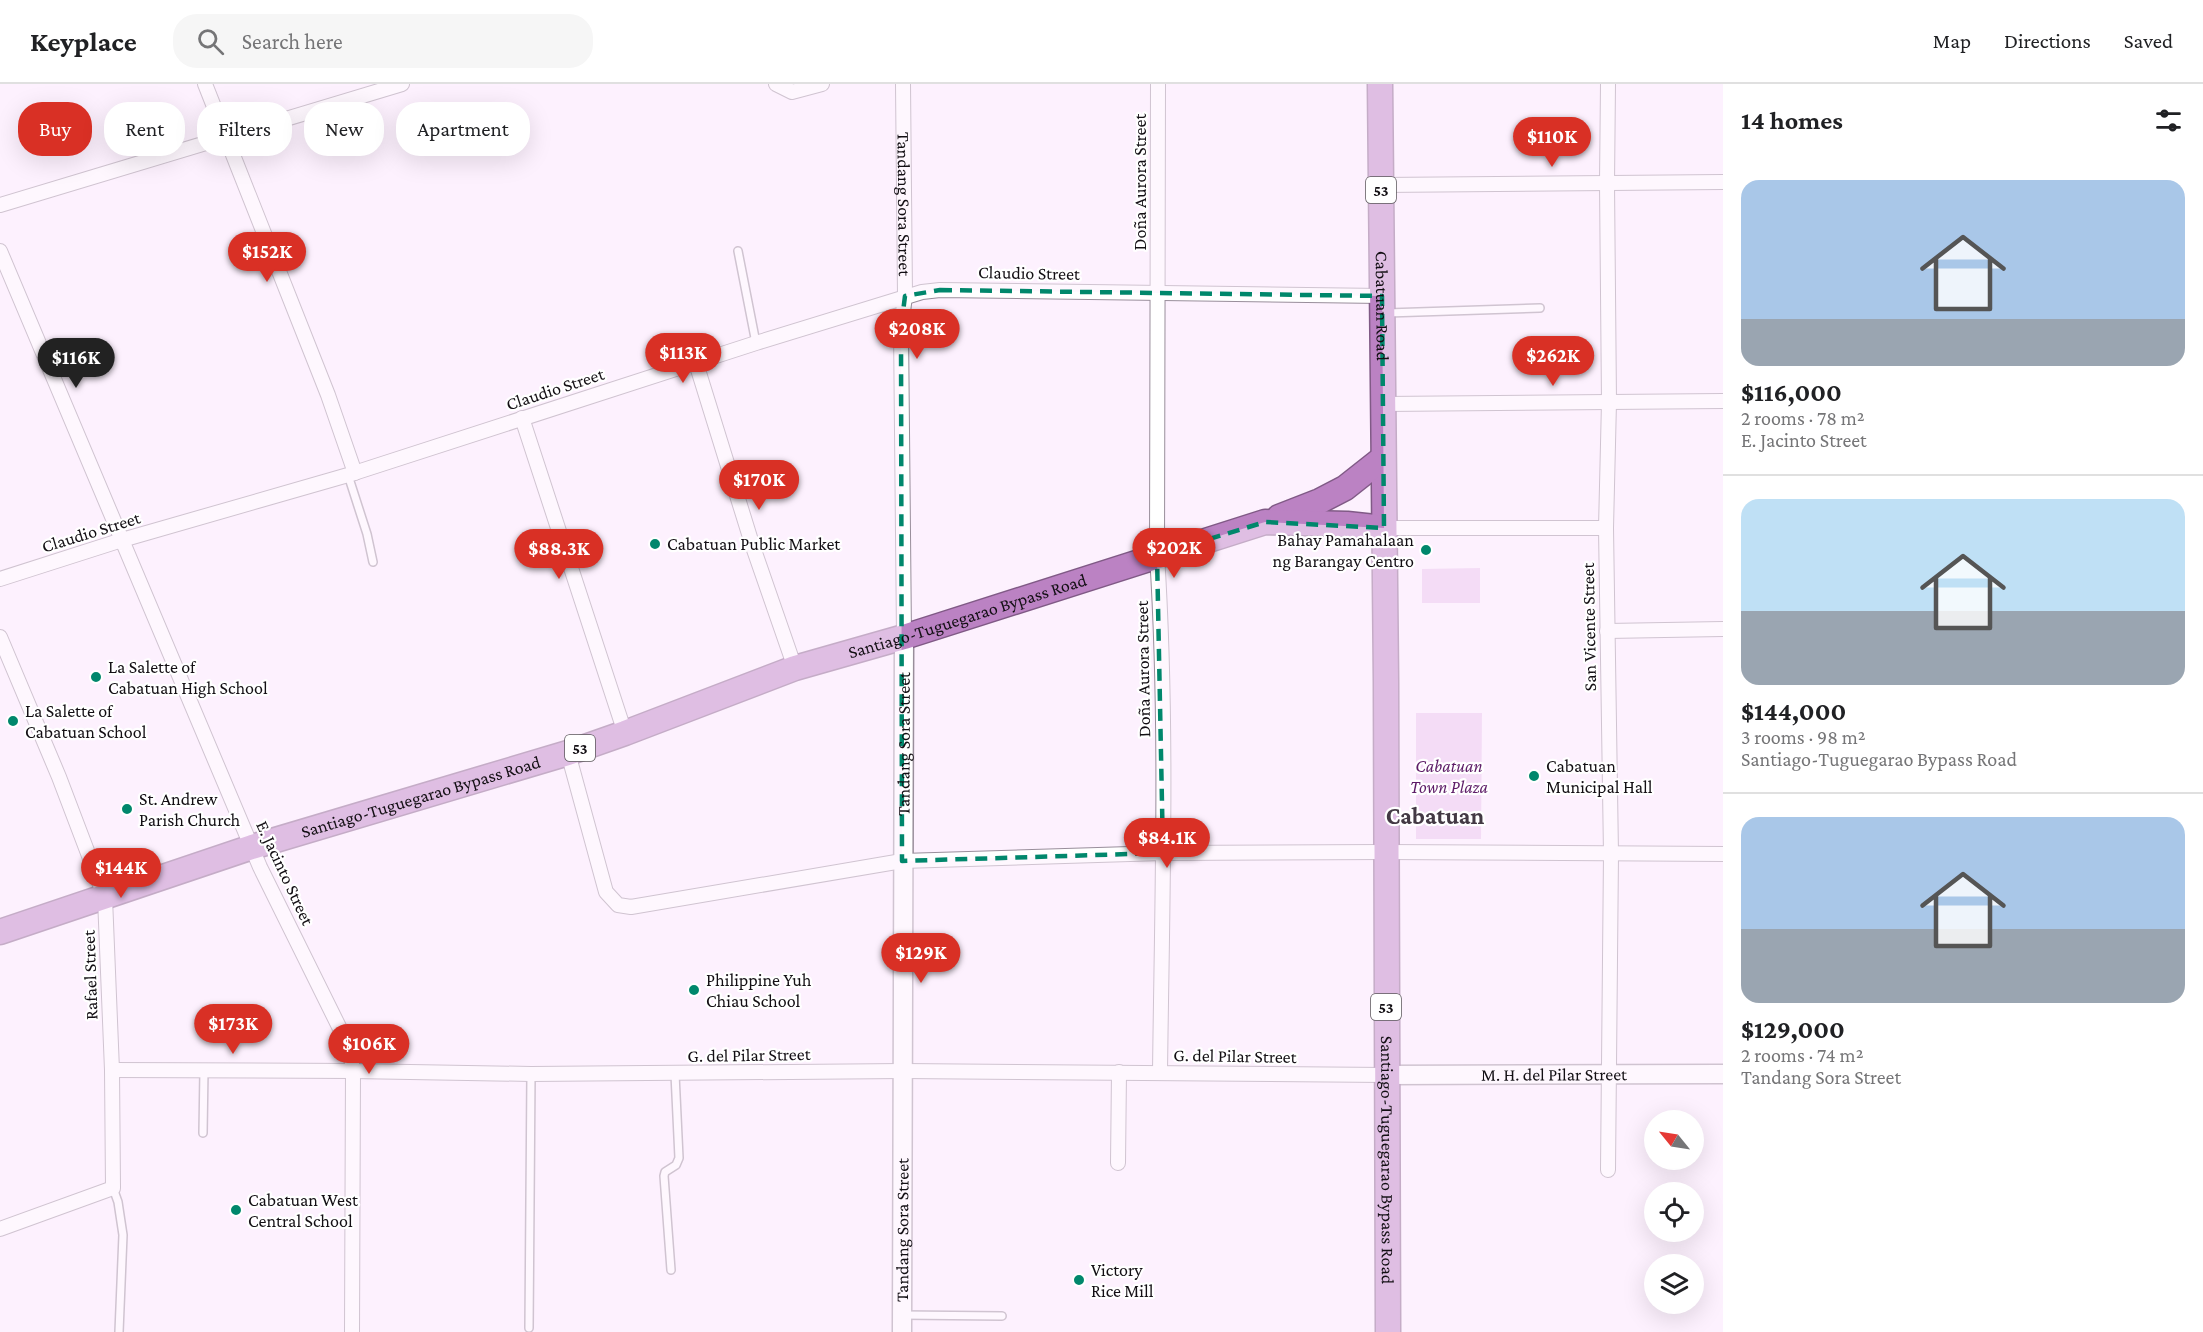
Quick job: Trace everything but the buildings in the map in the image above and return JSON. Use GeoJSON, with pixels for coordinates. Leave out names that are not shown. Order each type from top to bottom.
{"type":"FeatureCollection","features":[{"type":"Feature","properties":{"kind":"highway","name":"Cabatuan Road"},"geometry":{"type":"LineString","coordinates":[[1380,84],[1384,528]]}},
{"type":"Feature","properties":{"kind":"highway"},"geometry":{"type":"LineString","coordinates":[[1265,522],[1320,501],[1345,488],[1383,459]]}},
{"type":"Feature","properties":{"kind":"highway","name":"Santiago-Tuguegarao Bypass Road"},"geometry":{"type":"LineString","coordinates":[[0,932],[252,847],[568,753],[625,734],[795,668],[904,637],[1265,522],[1347,524],[1384,528],[1388,1332]]}},
{"type":"Feature","properties":{"kind":"street"},"geometry":{"type":"LineString","coordinates":[[205,84],[212,102]]}},
{"type":"Feature","properties":{"kind":"street"},"geometry":{"type":"LineString","coordinates":[[292,116],[402,84]]}},
{"type":"Feature","properties":{"kind":"street"},"geometry":{"type":"LineString","coordinates":[[776,84],[792,92],[822,84]]}},
{"type":"Feature","properties":{"kind":"street","name":"Tandang Sora Street"},"geometry":{"type":"LineString","coordinates":[[902,1323],[904,637],[901,328],[905,296],[903,84]]}},
{"type":"Feature","properties":{"kind":"street","name":"Doña Aurora Street"},"geometry":{"type":"LineString","coordinates":[[1158,84],[1157,555],[1162,630],[1163,853],[1160,1073]]}},
{"type":"Feature","properties":{"kind":"street","name":"San Vicente Street"},"geometry":{"type":"LineString","coordinates":[[1608,84],[1609,402],[1606,528],[1611,854],[1608,1170]]}},
{"type":"Feature","properties":{"kind":"street"},"geometry":{"type":"LineString","coordinates":[[0,206],[197,145]]}},
{"type":"Feature","properties":{"kind":"street"},"geometry":{"type":"LineString","coordinates":[[234,156],[328,395],[352,474]]}},
{"type":"Feature","properties":{"kind":"street"},"geometry":{"type":"LineString","coordinates":[[1381,184],[1723,182]]}},
{"type":"Feature","properties":{"kind":"street","name":"E. Jacinto Street"},"geometry":{"type":"LineString","coordinates":[[0,250],[252,847],[350,1049],[353,1071],[352,1332]]}},
{"type":"Feature","properties":{"kind":"street","name":"Claudio Street"},"geometry":{"type":"LineString","coordinates":[[0,579],[122,540],[352,474],[905,296],[940,290],[1157,293],[1382,304]]}},
{"type":"Feature","properties":{"kind":"street"},"geometry":{"type":"LineString","coordinates":[[696,363],[753,547],[795,668]]}},
{"type":"Feature","properties":{"kind":"street"},"geometry":{"type":"LineString","coordinates":[[1383,404],[1723,401]]}},
{"type":"Feature","properties":{"kind":"street"},"geometry":{"type":"LineString","coordinates":[[522,418],[625,734]]}},
{"type":"Feature","properties":{"kind":"street"},"geometry":{"type":"LineString","coordinates":[[1384,528],[1606,528]]}},
{"type":"Feature","properties":{"kind":"street"},"geometry":{"type":"LineString","coordinates":[[1607,631],[1723,629]]}},
{"type":"Feature","properties":{"kind":"street","name":"Rafael Street"},"geometry":{"type":"LineString","coordinates":[[0,637],[59,777],[105,897],[112,1070],[113,1188]]}},
{"type":"Feature","properties":{"kind":"street"},"geometry":{"type":"LineString","coordinates":[[568,753],[606,892],[618,905],[631,907],[902,861],[1163,853],[1723,854]]}},
{"type":"Feature","properties":{"kind":"street","name":"G. del Pilar Street"},"geometry":{"type":"LineString","coordinates":[[112,1070],[531,1074],[903,1071],[1386,1075]]}},
{"type":"Feature","properties":{"kind":"street"},"geometry":{"type":"LineString","coordinates":[[1118,1163],[1119,1072]]}},
{"type":"Feature","properties":{"kind":"street","name":"M. H. del Pilar Street"},"geometry":{"type":"LineString","coordinates":[[1386,1075],[1723,1074]]}},
{"type":"Feature","properties":{"kind":"street"},"geometry":{"type":"LineString","coordinates":[[0,1229],[113,1188]]}},
{"type":"Feature","properties":{"kind":"lane"},"geometry":{"type":"LineString","coordinates":[[738,251],[756,343]]}},
{"type":"Feature","properties":{"kind":"lane"},"geometry":{"type":"LineString","coordinates":[[1382,304],[1540,308]]}},
{"type":"Feature","properties":{"kind":"lane"},"geometry":{"type":"LineString","coordinates":[[352,474],[373,562]]}},
{"type":"Feature","properties":{"kind":"lane"},"geometry":{"type":"LineString","coordinates":[[203,1133],[204,1070]]}},
{"type":"Feature","properties":{"kind":"lane"},"geometry":{"type":"LineString","coordinates":[[530,1328],[531,1074]]}},
{"type":"Feature","properties":{"kind":"lane"},"geometry":{"type":"LineString","coordinates":[[671,1270],[664,1176],[665,1172],[676,1165],[679,1158],[675,1074]]}},
{"type":"Feature","properties":{"kind":"lane"},"geometry":{"type":"LineString","coordinates":[[113,1188],[118,1202],[123,1235],[119,1332]]}},
{"type":"Feature","properties":{"kind":"lane"},"geometry":{"type":"LineString","coordinates":[[902,1323],[1002,1316]]}},
{"type":"Feature","properties":{"kind":"highlighted area"},"geometry":{"type":"Polygon","coordinates":[[[940,290],[1382,296],[1384,528],[1265,522],[1157,555],[1163,853],[902,861],[901,328],[905,296],[940,290]]]}},
{"type":"Feature","properties":{"kind":"green space"},"geometry":{"type":"Polygon","coordinates":[[[1480,568],[1480,603],[1422,603],[1422,569],[1480,568]]]}},
{"type":"Feature","properties":{"kind":"green space","name":"Cabatuan Town Plaza"},"geometry":{"type":"Polygon","coordinates":[[[1416,713],[1482,713],[1481,839],[1416,839],[1416,713]]]}},
{"type":"Feature","properties":{"kind":"place","name":"Cabatuan Public Market"},"geometry":{"type":"Point","coordinates":[655,544]}},
{"type":"Feature","properties":{"kind":"place","name":"Bahay Pamahalaan ng Barangay Centro"},"geometry":{"type":"Point","coordinates":[1426,550]}},
{"type":"Feature","properties":{"kind":"place","name":"La Salette of Cabatuan High School"},"geometry":{"type":"Point","coordinates":[96,677]}},
{"type":"Feature","properties":{"kind":"place","name":"La Salette of Cabatuan School"},"geometry":{"type":"Point","coordinates":[13,721]}},
{"type":"Feature","properties":{"kind":"place","name":"Cabatuan Municipal Hall"},"geometry":{"type":"Point","coordinates":[1534,776]}},
{"type":"Feature","properties":{"kind":"place","name":"St. Andrew Parish Church"},"geometry":{"type":"Point","coordinates":[127,809]}},
{"type":"Feature","properties":{"kind":"place","name":"Philippine Yuh Chiau School"},"geometry":{"type":"Point","coordinates":[694,990]}},
{"type":"Feature","properties":{"kind":"place","name":"Cabatuan West Central School"},"geometry":{"type":"Point","coordinates":[236,1210]}},
{"type":"Feature","properties":{"kind":"place","name":"Victory Rice Mill"},"geometry":{"type":"Point","coordinates":[1079,1280]}},
{"type":"Feature","properties":{"kind":"district","name":"Cabatuan"},"geometry":{"type":"Point","coordinates":[1435,816]}}]}
